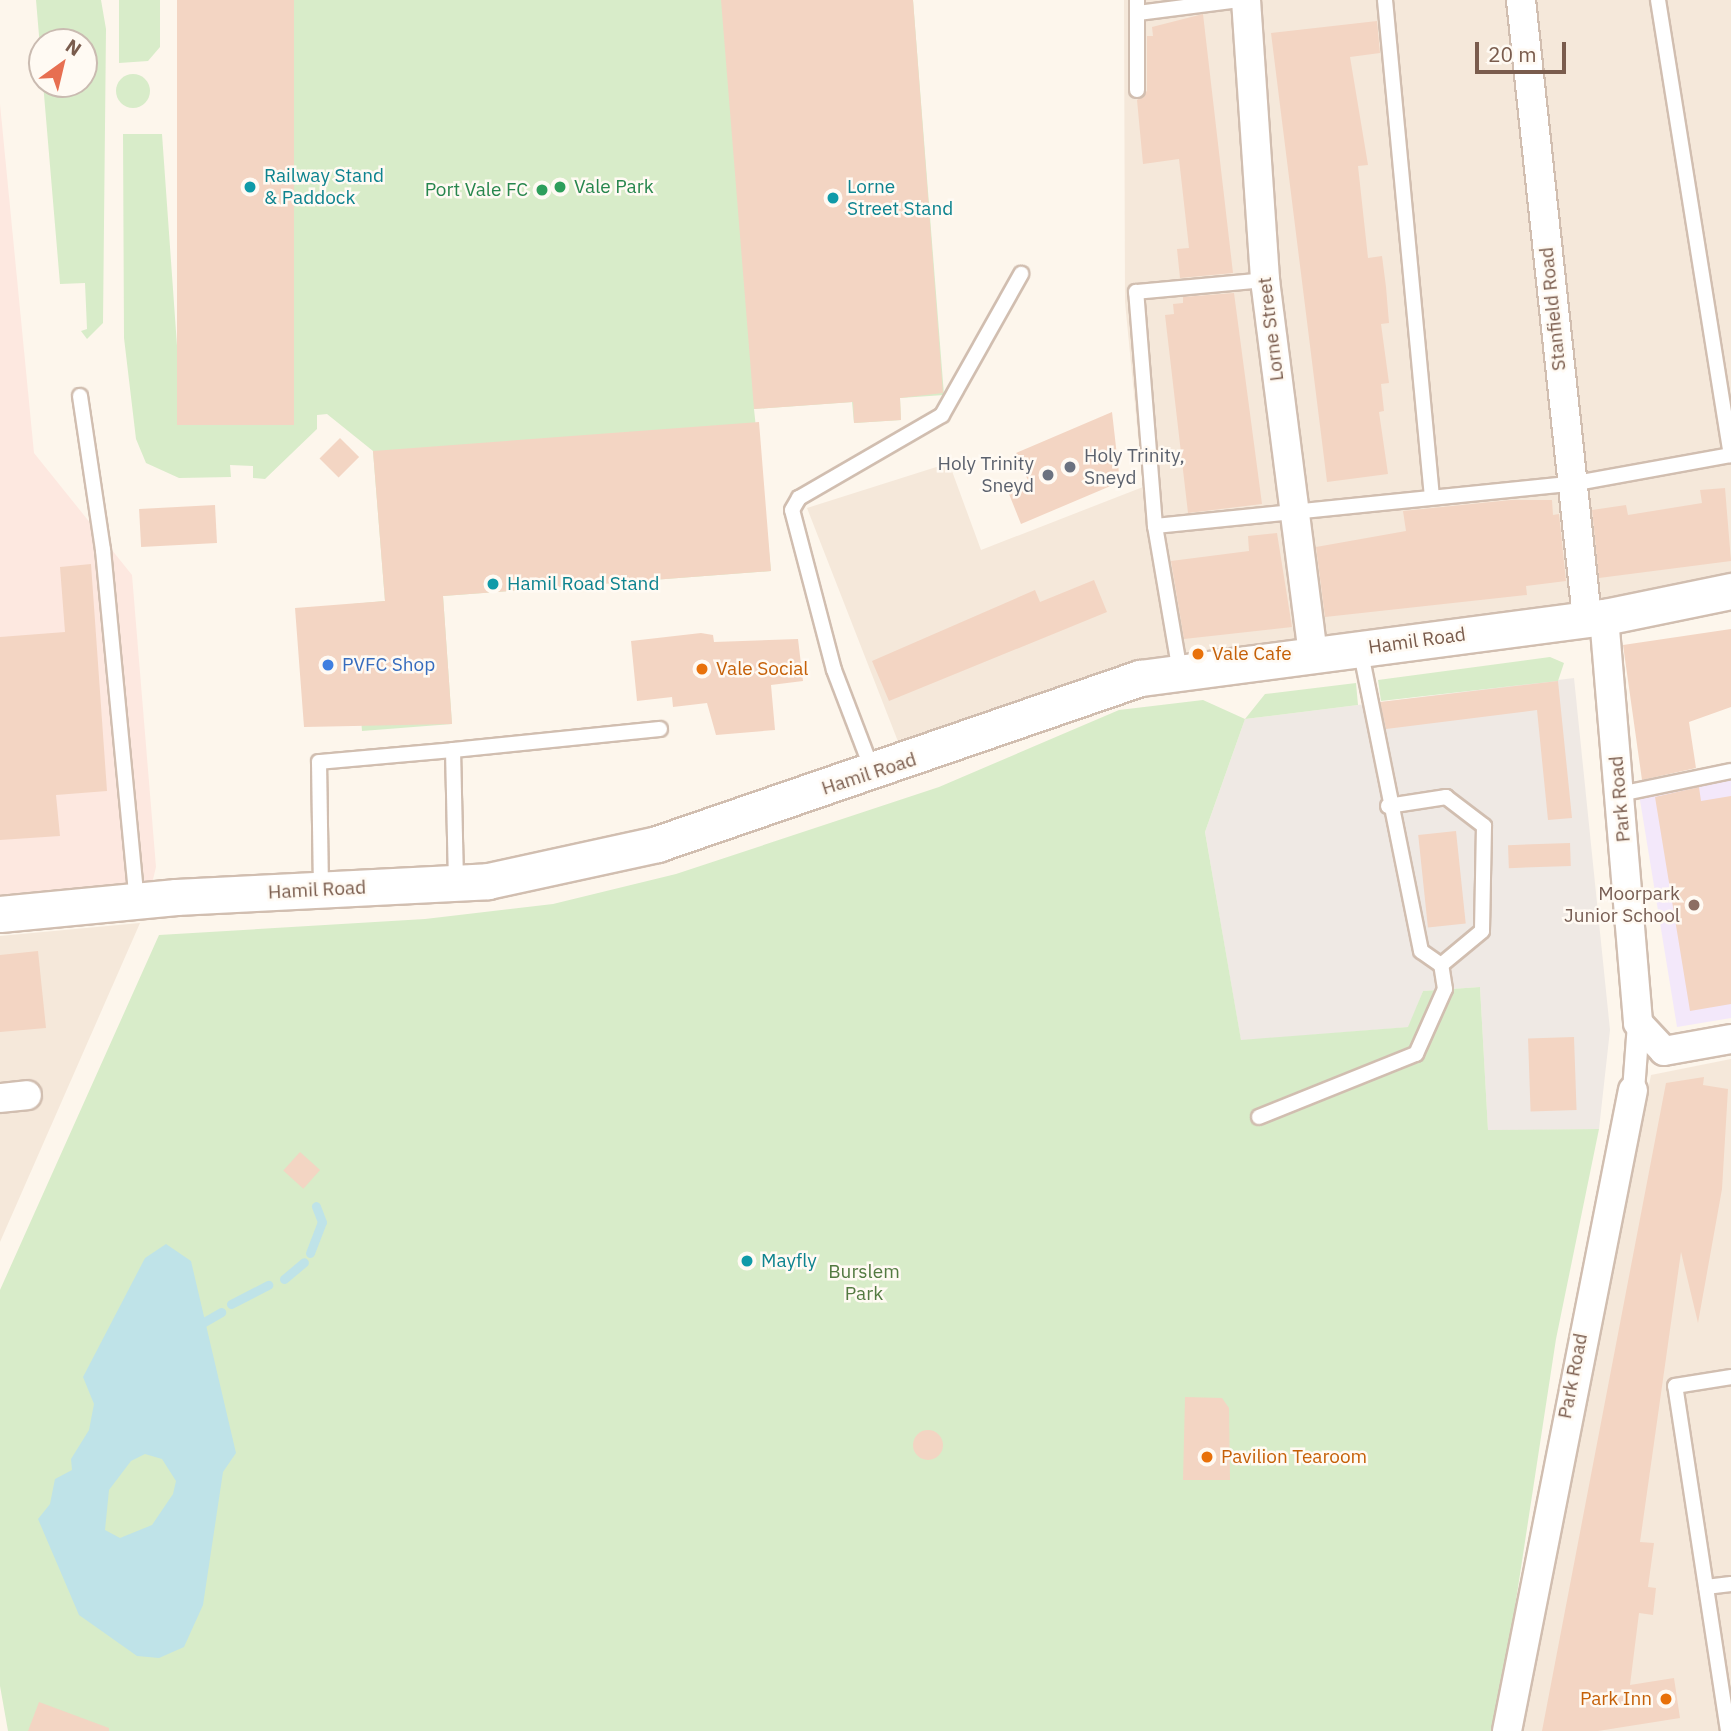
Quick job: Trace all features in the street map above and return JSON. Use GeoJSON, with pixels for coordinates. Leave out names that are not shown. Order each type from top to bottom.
{"type":"FeatureCollection","features":[{"type":"Feature","properties":{"kind":"street","name":"Lorne Street"},"geometry":{"type":"LineString","coordinates":[[1246,0],[1265,280],[1313,656]]}},
{"type":"Feature","properties":{"kind":"street","name":"Stanfield Road"},"geometry":{"type":"LineString","coordinates":[[1521,0],[1571,484],[1595,617]]}},
{"type":"Feature","properties":{"kind":"street","name":"Hamil Road"},"geometry":{"type":"LineString","coordinates":[[0,914],[137,901],[456,883],[657,844],[873,773],[1101,691],[1180,672],[1595,617],[1731,591]]}},
{"type":"Feature","properties":{"kind":"street","name":"Park Road"},"geometry":{"type":"LineString","coordinates":[[1507,1731],[1633,1090],[1638,1023],[1620,794],[1595,617]]}},
{"type":"Feature","properties":{"kind":"street"},"geometry":{"type":"LineString","coordinates":[[1638,1023],[1664,1051],[1731,1039]]}},
{"type":"Feature","properties":{"kind":"lane"},"geometry":{"type":"LineString","coordinates":[[1137,90],[1138,6],[1239,0]]}},
{"type":"Feature","properties":{"kind":"lane"},"geometry":{"type":"LineString","coordinates":[[1385,0],[1432,494]]}},
{"type":"Feature","properties":{"kind":"lane"},"geometry":{"type":"LineString","coordinates":[[1155,526],[1432,494],[1571,484],[1731,455],[1658,0]]}},
{"type":"Feature","properties":{"kind":"lane"},"geometry":{"type":"LineString","coordinates":[[873,773],[834,670],[792,510],[799,498],[942,415],[1021,274]]}},
{"type":"Feature","properties":{"kind":"lane"},"geometry":{"type":"LineString","coordinates":[[1180,672],[1155,526],[1136,292],[1265,280]]}},
{"type":"Feature","properties":{"kind":"lane"},"geometry":{"type":"LineString","coordinates":[[80,396],[103,550],[137,901]]}},
{"type":"Feature","properties":{"kind":"lane"},"geometry":{"type":"LineString","coordinates":[[1259,1118],[1416,1054],[1445,989],[1441,965],[1421,951],[1388,806],[1360,649]]}},
{"type":"Feature","properties":{"kind":"lane"},"geometry":{"type":"LineString","coordinates":[[321,890],[319,762],[660,729]]}},
{"type":"Feature","properties":{"kind":"lane"},"geometry":{"type":"LineString","coordinates":[[453,750],[456,883]]}},
{"type":"Feature","properties":{"kind":"lane"},"geometry":{"type":"LineString","coordinates":[[1620,794],[1731,771]]}},
{"type":"Feature","properties":{"kind":"lane"},"geometry":{"type":"LineString","coordinates":[[1388,806],[1446,797],[1484,826],[1482,931],[1441,965]]}},
{"type":"Feature","properties":{"kind":"lane"},"geometry":{"type":"LineString","coordinates":[[1728,1731],[1675,1386],[1731,1377]]}},
{"type":"Feature","properties":{"kind":"lane"},"geometry":{"type":"LineString","coordinates":[[1706,1587],[1731,1584]]}},
{"type":"Feature","properties":{"kind":"shaded area"},"geometry":{"type":"Polygon","coordinates":[[[1124,0],[1731,0],[1731,590],[1173,661],[906,762],[807,508],[949,463],[981,550],[1143,487],[1125,302],[1124,0]]]}},
{"type":"Feature","properties":{"kind":"shaded area"},"geometry":{"type":"Polygon","coordinates":[[[0,104],[34,453],[132,575],[156,867],[148,900],[0,915],[0,104]]]}},
{"type":"Feature","properties":{"kind":"shaded area"},"geometry":{"type":"Polygon","coordinates":[[[1574,678],[1610,1030],[1599,1129],[1488,1131],[1480,987],[1423,991],[1409,1027],[1241,1041],[1205,832],[1245,719],[1574,678]]]}},
{"type":"Feature","properties":{"kind":"shaded area","name":"Moorpark Junior School"},"geometry":{"type":"Polygon","coordinates":[[[1731,780],[1731,1018],[1677,1027],[1639,794],[1731,780]]]}},
{"type":"Feature","properties":{"kind":"shaded area"},"geometry":{"type":"Polygon","coordinates":[[[140,923],[0,1242],[0,936],[140,923]]]}},
{"type":"Feature","properties":{"kind":"shaded area"},"geometry":{"type":"Polygon","coordinates":[[[1731,1059],[1731,1731],[1520,1731],[1651,1075],[1731,1059]]]}},
{"type":"Feature","properties":{"kind":"green space"},"geometry":{"type":"Polygon","coordinates":[[[36,0],[101,0],[106,29],[103,323],[87,339],[81,331],[87,329],[85,283],[60,284],[44,98],[98,98],[98,28],[38,28],[36,0]]]}},
{"type":"Feature","properties":{"kind":"green space"},"geometry":{"type":"Polygon","coordinates":[[[119,0],[160,0],[160,47],[148,61],[119,63],[119,0]]]}},
{"type":"Feature","properties":{"kind":"green space","name":"Vale Park"},"geometry":{"type":"Polygon","coordinates":[[[177,0],[913,0],[944,395],[900,398],[901,420],[854,423],[852,402],[754,409],[771,571],[443,596],[452,724],[362,731],[352,604],[385,601],[373,451],[327,414],[317,415],[317,429],[265,479],[253,478],[253,466],[230,465],[231,477],[179,478],[146,463],[136,439],[124,338],[123,134],[162,134],[179,374],[206,373],[177,0]]]}},
{"type":"Feature","properties":{"kind":"green space"},"geometry":{"type":"Polygon","coordinates":[[[133,74],[145,79],[150,91],[145,103],[133,108],[121,103],[116,91],[121,79],[133,74]]]}},
{"type":"Feature","properties":{"kind":"green space"},"geometry":{"type":"Polygon","coordinates":[[[1550,657],[1564,663],[1558,681],[1381,701],[1378,680],[1550,657]]]}},
{"type":"Feature","properties":{"kind":"green space"},"geometry":{"type":"Polygon","coordinates":[[[1356,683],[1358,705],[1245,719],[1265,694],[1356,683]]]}},
{"type":"Feature","properties":{"kind":"green space","name":"Burslem Park"},"geometry":{"type":"Polygon","coordinates":[[[1203,700],[1245,719],[1205,832],[1241,1040],[1408,1027],[1423,991],[1480,987],[1488,1130],[1599,1129],[1556,1339],[1496,1731],[8,1731],[0,1686],[0,1290],[159,935],[425,919],[553,904],[676,874],[939,787],[1119,710],[1203,700]]]}},
{"type":"Feature","properties":{"kind":"water"},"geometry":{"type":"Polygon","coordinates":[[[166,1244],[191,1261],[236,1453],[223,1472],[203,1605],[184,1647],[159,1658],[137,1656],[79,1615],[38,1519],[50,1504],[55,1479],[72,1470],[71,1459],[89,1430],[94,1404],[83,1377],[145,1258],[166,1244]],[[145,1454],[131,1461],[109,1490],[105,1530],[120,1538],[152,1525],[173,1494],[176,1481],[162,1459],[145,1454]]]}},
{"type":"Feature","properties":{"kind":"building","name":"Railway Stand & Paddock"},"geometry":{"type":"Polygon","coordinates":[[[177,0],[294,0],[294,425],[177,425],[177,0]]]}},
{"type":"Feature","properties":{"kind":"building","name":"Lorne Street Stand"},"geometry":{"type":"Polygon","coordinates":[[[721,0],[913,0],[943,393],[900,398],[901,420],[854,423],[853,402],[754,409],[721,0]]]}},
{"type":"Feature","properties":{"kind":"building"},"geometry":{"type":"Polygon","coordinates":[[[1203,14],[1233,273],[1180,278],[1177,249],[1189,248],[1179,159],[1143,164],[1137,100],[1147,91],[1147,36],[1153,36],[1152,27],[1203,14]]]}},
{"type":"Feature","properties":{"kind":"building"},"geometry":{"type":"Polygon","coordinates":[[[1377,21],[1380,53],[1350,57],[1368,165],[1358,166],[1368,258],[1382,256],[1386,287],[1389,323],[1381,324],[1389,383],[1381,384],[1384,411],[1379,412],[1388,474],[1327,482],[1271,33],[1377,21]]]}},
{"type":"Feature","properties":{"kind":"building"},"geometry":{"type":"Polygon","coordinates":[[[1234,293],[1262,504],[1188,513],[1165,315],[1174,314],[1173,304],[1183,303],[1183,297],[1234,293]]]}},
{"type":"Feature","properties":{"kind":"building","name":"Holy Trinity, Sneyd"},"geometry":{"type":"Polygon","coordinates":[[[1112,412],[1120,482],[1021,524],[1009,494],[1030,485],[1016,453],[1112,412]]]}},
{"type":"Feature","properties":{"kind":"building","name":"Hamil Road Stand"},"geometry":{"type":"Polygon","coordinates":[[[759,422],[771,571],[443,596],[452,724],[304,727],[295,608],[385,601],[373,451],[759,422]]]}},
{"type":"Feature","properties":{"kind":"building"},"geometry":{"type":"Polygon","coordinates":[[[340,438],[359,457],[339,478],[319,459],[340,438]]]}},
{"type":"Feature","properties":{"kind":"building"},"geometry":{"type":"Polygon","coordinates":[[[1725,488],[1731,561],[1599,578],[1592,510],[1626,505],[1628,515],[1702,503],[1700,490],[1725,488]]]}},
{"type":"Feature","properties":{"kind":"building"},"geometry":{"type":"Polygon","coordinates":[[[1511,500],[1552,500],[1553,515],[1559,514],[1566,581],[1526,586],[1527,595],[1325,617],[1316,547],[1406,531],[1403,511],[1511,500]]]}},
{"type":"Feature","properties":{"kind":"building"},"geometry":{"type":"Polygon","coordinates":[[[215,505],[217,543],[141,547],[139,509],[215,505]]]}},
{"type":"Feature","properties":{"kind":"building"},"geometry":{"type":"Polygon","coordinates":[[[1277,533],[1292,627],[1184,639],[1171,561],[1249,551],[1248,536],[1277,533]]]}},
{"type":"Feature","properties":{"kind":"building"},"geometry":{"type":"Polygon","coordinates":[[[91,564],[107,791],[56,795],[60,836],[0,840],[0,637],[65,632],[60,567],[91,564]]]}},
{"type":"Feature","properties":{"kind":"building"},"geometry":{"type":"Polygon","coordinates":[[[1094,580],[1107,612],[889,701],[872,661],[1035,590],[1040,602],[1094,580]]]}},
{"type":"Feature","properties":{"kind":"building"},"geometry":{"type":"Polygon","coordinates":[[[1731,629],[1731,707],[1689,722],[1696,768],[1642,780],[1623,645],[1731,629]]]}},
{"type":"Feature","properties":{"kind":"building","name":"Vale Social"},"geometry":{"type":"Polygon","coordinates":[[[701,633],[713,635],[714,642],[798,639],[803,681],[771,685],[775,730],[716,735],[707,703],[673,707],[672,697],[637,701],[631,641],[701,633]]]}},
{"type":"Feature","properties":{"kind":"building"},"geometry":{"type":"Polygon","coordinates":[[[1558,681],[1572,818],[1548,820],[1537,710],[1386,729],[1380,702],[1558,681]]]}},
{"type":"Feature","properties":{"kind":"building","name":"Moorpark Junior School"},"geometry":{"type":"Polygon","coordinates":[[[1699,787],[1701,801],[1731,796],[1731,1004],[1690,1011],[1655,797],[1699,787]]]}},
{"type":"Feature","properties":{"kind":"building"},"geometry":{"type":"Polygon","coordinates":[[[1456,831],[1466,923],[1428,927],[1418,835],[1456,831]]]}},
{"type":"Feature","properties":{"kind":"building"},"geometry":{"type":"Polygon","coordinates":[[[1570,843],[1571,866],[1509,868],[1508,845],[1570,843]]]}},
{"type":"Feature","properties":{"kind":"building"},"geometry":{"type":"Polygon","coordinates":[[[38,951],[46,1028],[0,1032],[0,955],[38,951]]]}},
{"type":"Feature","properties":{"kind":"building"},"geometry":{"type":"Polygon","coordinates":[[[1574,1037],[1577,1110],[1531,1112],[1528,1039],[1574,1037]]]}},
{"type":"Feature","properties":{"kind":"building"},"geometry":{"type":"Polygon","coordinates":[[[1704,1077],[1703,1085],[1728,1089],[1722,1189],[1698,1323],[1681,1252],[1640,1542],[1654,1543],[1648,1587],[1656,1588],[1653,1615],[1639,1613],[1630,1685],[1674,1678],[1680,1718],[1598,1731],[1542,1731],[1666,1083],[1704,1077]]]}},
{"type":"Feature","properties":{"kind":"building"},"geometry":{"type":"Polygon","coordinates":[[[300,1152],[320,1170],[303,1189],[283,1171],[300,1152]]]}},
{"type":"Feature","properties":{"kind":"building","name":"Pavilion Tearoom"},"geometry":{"type":"Polygon","coordinates":[[[1185,1397],[1222,1398],[1229,1408],[1230,1480],[1183,1480],[1185,1397]]]}},
{"type":"Feature","properties":{"kind":"building"},"geometry":{"type":"Polygon","coordinates":[[[928,1430],[934,1431],[942,1439],[942,1451],[934,1459],[928,1460],[922,1459],[914,1451],[913,1445],[914,1439],[922,1431],[928,1430]]]}},
{"type":"Feature","properties":{"kind":"building"},"geometry":{"type":"Polygon","coordinates":[[[39,1702],[109,1728],[109,1731],[28,1731],[39,1702]]]}},
{"type":"Feature","properties":{"kind":"waterway"},"geometry":{"type":"LineString","coordinates":[[310,1253],[322,1222],[316,1206]]}},
{"type":"Feature","properties":{"kind":"waterway"},"geometry":{"type":"LineString","coordinates":[[284,1279],[304,1262]]}},
{"type":"Feature","properties":{"kind":"waterway"},"geometry":{"type":"LineString","coordinates":[[231,1304],[268,1285]]}},
{"type":"Feature","properties":{"kind":"waterway"},"geometry":{"type":"LineString","coordinates":[[204,1322],[221,1312]]}},
{"type":"Feature","properties":{"kind":"place","name":"Railway Stand & Paddock"},"geometry":{"type":"Point","coordinates":[250,187]}},
{"type":"Feature","properties":{"kind":"place","name":"Vale Park"},"geometry":{"type":"Point","coordinates":[560,187]}},
{"type":"Feature","properties":{"kind":"place","name":"Port Vale FC"},"geometry":{"type":"Point","coordinates":[542,190]}},
{"type":"Feature","properties":{"kind":"place","name":"Lorne Street Stand"},"geometry":{"type":"Point","coordinates":[833,198]}},
{"type":"Feature","properties":{"kind":"place","name":"Holy Trinity, Sneyd"},"geometry":{"type":"Point","coordinates":[1070,467]}},
{"type":"Feature","properties":{"kind":"place","name":"Holy Trinity Sneyd"},"geometry":{"type":"Point","coordinates":[1048,475]}},
{"type":"Feature","properties":{"kind":"place","name":"Hamil Road Stand"},"geometry":{"type":"Point","coordinates":[493,584]}},
{"type":"Feature","properties":{"kind":"place","name":"Vale Cafe"},"geometry":{"type":"Point","coordinates":[1198,654]}},
{"type":"Feature","properties":{"kind":"place","name":"PVFC Shop"},"geometry":{"type":"Point","coordinates":[328,665]}},
{"type":"Feature","properties":{"kind":"place","name":"Vale Social"},"geometry":{"type":"Point","coordinates":[702,669]}},
{"type":"Feature","properties":{"kind":"place","name":"Moorpark Junior School"},"geometry":{"type":"Point","coordinates":[1694,905]}},
{"type":"Feature","properties":{"kind":"place","name":"Mayfly"},"geometry":{"type":"Point","coordinates":[747,1261]}},
{"type":"Feature","properties":{"kind":"place","name":"Pavilion Tearoom"},"geometry":{"type":"Point","coordinates":[1207,1457]}},
{"type":"Feature","properties":{"kind":"place","name":"Park Inn"},"geometry":{"type":"Point","coordinates":[1666,1699]}}]}
